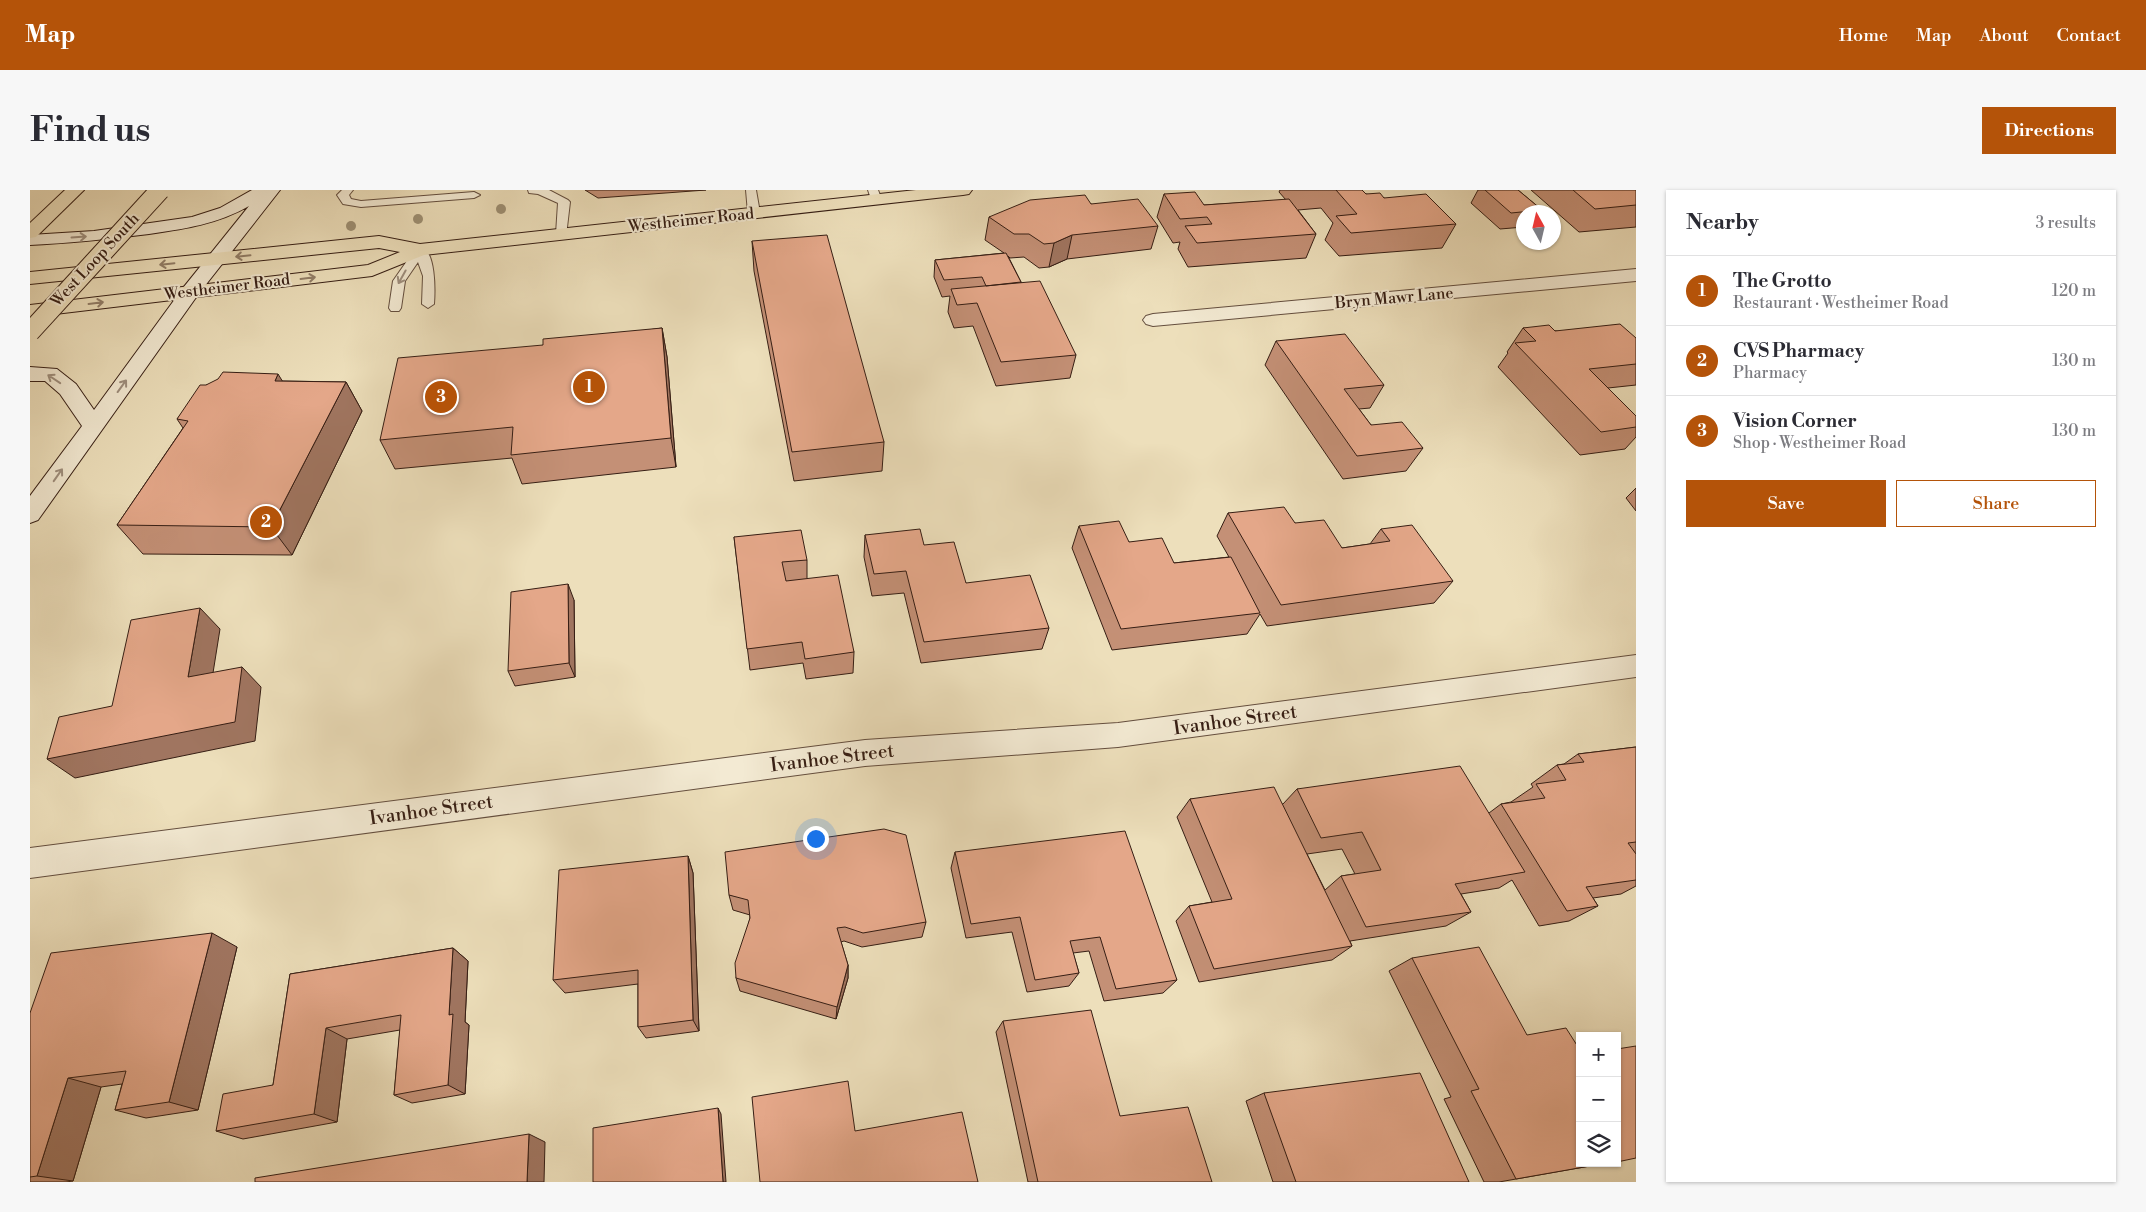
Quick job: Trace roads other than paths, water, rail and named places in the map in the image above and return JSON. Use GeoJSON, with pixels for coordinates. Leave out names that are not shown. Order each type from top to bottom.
{"type":"FeatureCollection","features":[{"type":"Feature","properties":{"kind":"main road"},"geometry":{"type":"LineString","coordinates":[[30,233],[75,190]]}},
{"type":"Feature","properties":{"kind":"main road","name":"West Loop South"},"geometry":{"type":"LineString","coordinates":[[30,332],[160,190]]}},
{"type":"Feature","properties":{"kind":"main road","name":"Westheimer Road"},"geometry":{"type":"LineString","coordinates":[[30,311],[372,270],[420,250],[754,213],[875,195],[963,190]]}},
{"type":"Feature","properties":{"kind":"main road","name":"Westheimer Road"},"geometry":{"type":"LineString","coordinates":[[30,278],[379,242],[420,250]]}},
{"type":"Feature","properties":{"kind":"street"},"geometry":{"type":"LineString","coordinates":[[30,240],[94,236],[194,222],[226,212],[265,190]]}},
{"type":"Feature","properties":{"kind":"street"},"geometry":{"type":"LineString","coordinates":[[30,514],[190,292],[271,190]]}},
{"type":"Feature","properties":{"kind":"street","name":"Bryn Mawr Lane"},"geometry":{"type":"LineString","coordinates":[[1152,320],[1636,275]]}},
{"type":"Feature","properties":{"kind":"street"},"geometry":{"type":"LineString","coordinates":[[30,374],[50,374],[68,389],[93,425]]}},
{"type":"Feature","properties":{"kind":"street","name":"Ivanhoe Street"},"geometry":{"type":"LineString","coordinates":[[30,863],[820,758],[920,748],[1029,743],[1116,735],[1636,666]]}},
{"type":"Feature","properties":{"kind":"lane"},"geometry":{"type":"LineString","coordinates":[[348,190],[344,195],[346,202],[361,204],[474,195]]}},
{"type":"Feature","properties":{"kind":"lane"},"geometry":{"type":"LineString","coordinates":[[533,191],[540,190],[564,202],[562,234]]}},
{"type":"Feature","properties":{"kind":"lane"},"geometry":{"type":"LineString","coordinates":[[750,190],[754,213]]}},
{"type":"Feature","properties":{"kind":"lane"},"geometry":{"type":"LineString","coordinates":[[420,250],[429,276],[428,304]]}},
{"type":"Feature","properties":{"kind":"lane"},"geometry":{"type":"LineString","coordinates":[[394,308],[399,281],[420,250]]}},
{"type":"Feature","properties":{"kind":"place","name":"The Grotto"},"geometry":{"type":"Point","coordinates":[589,387]}},
{"type":"Feature","properties":{"kind":"place","name":"Vision Corner"},"geometry":{"type":"Point","coordinates":[441,397]}},
{"type":"Feature","properties":{"kind":"place","name":"CVS Pharmacy"},"geometry":{"type":"Point","coordinates":[266,522]}}]}
